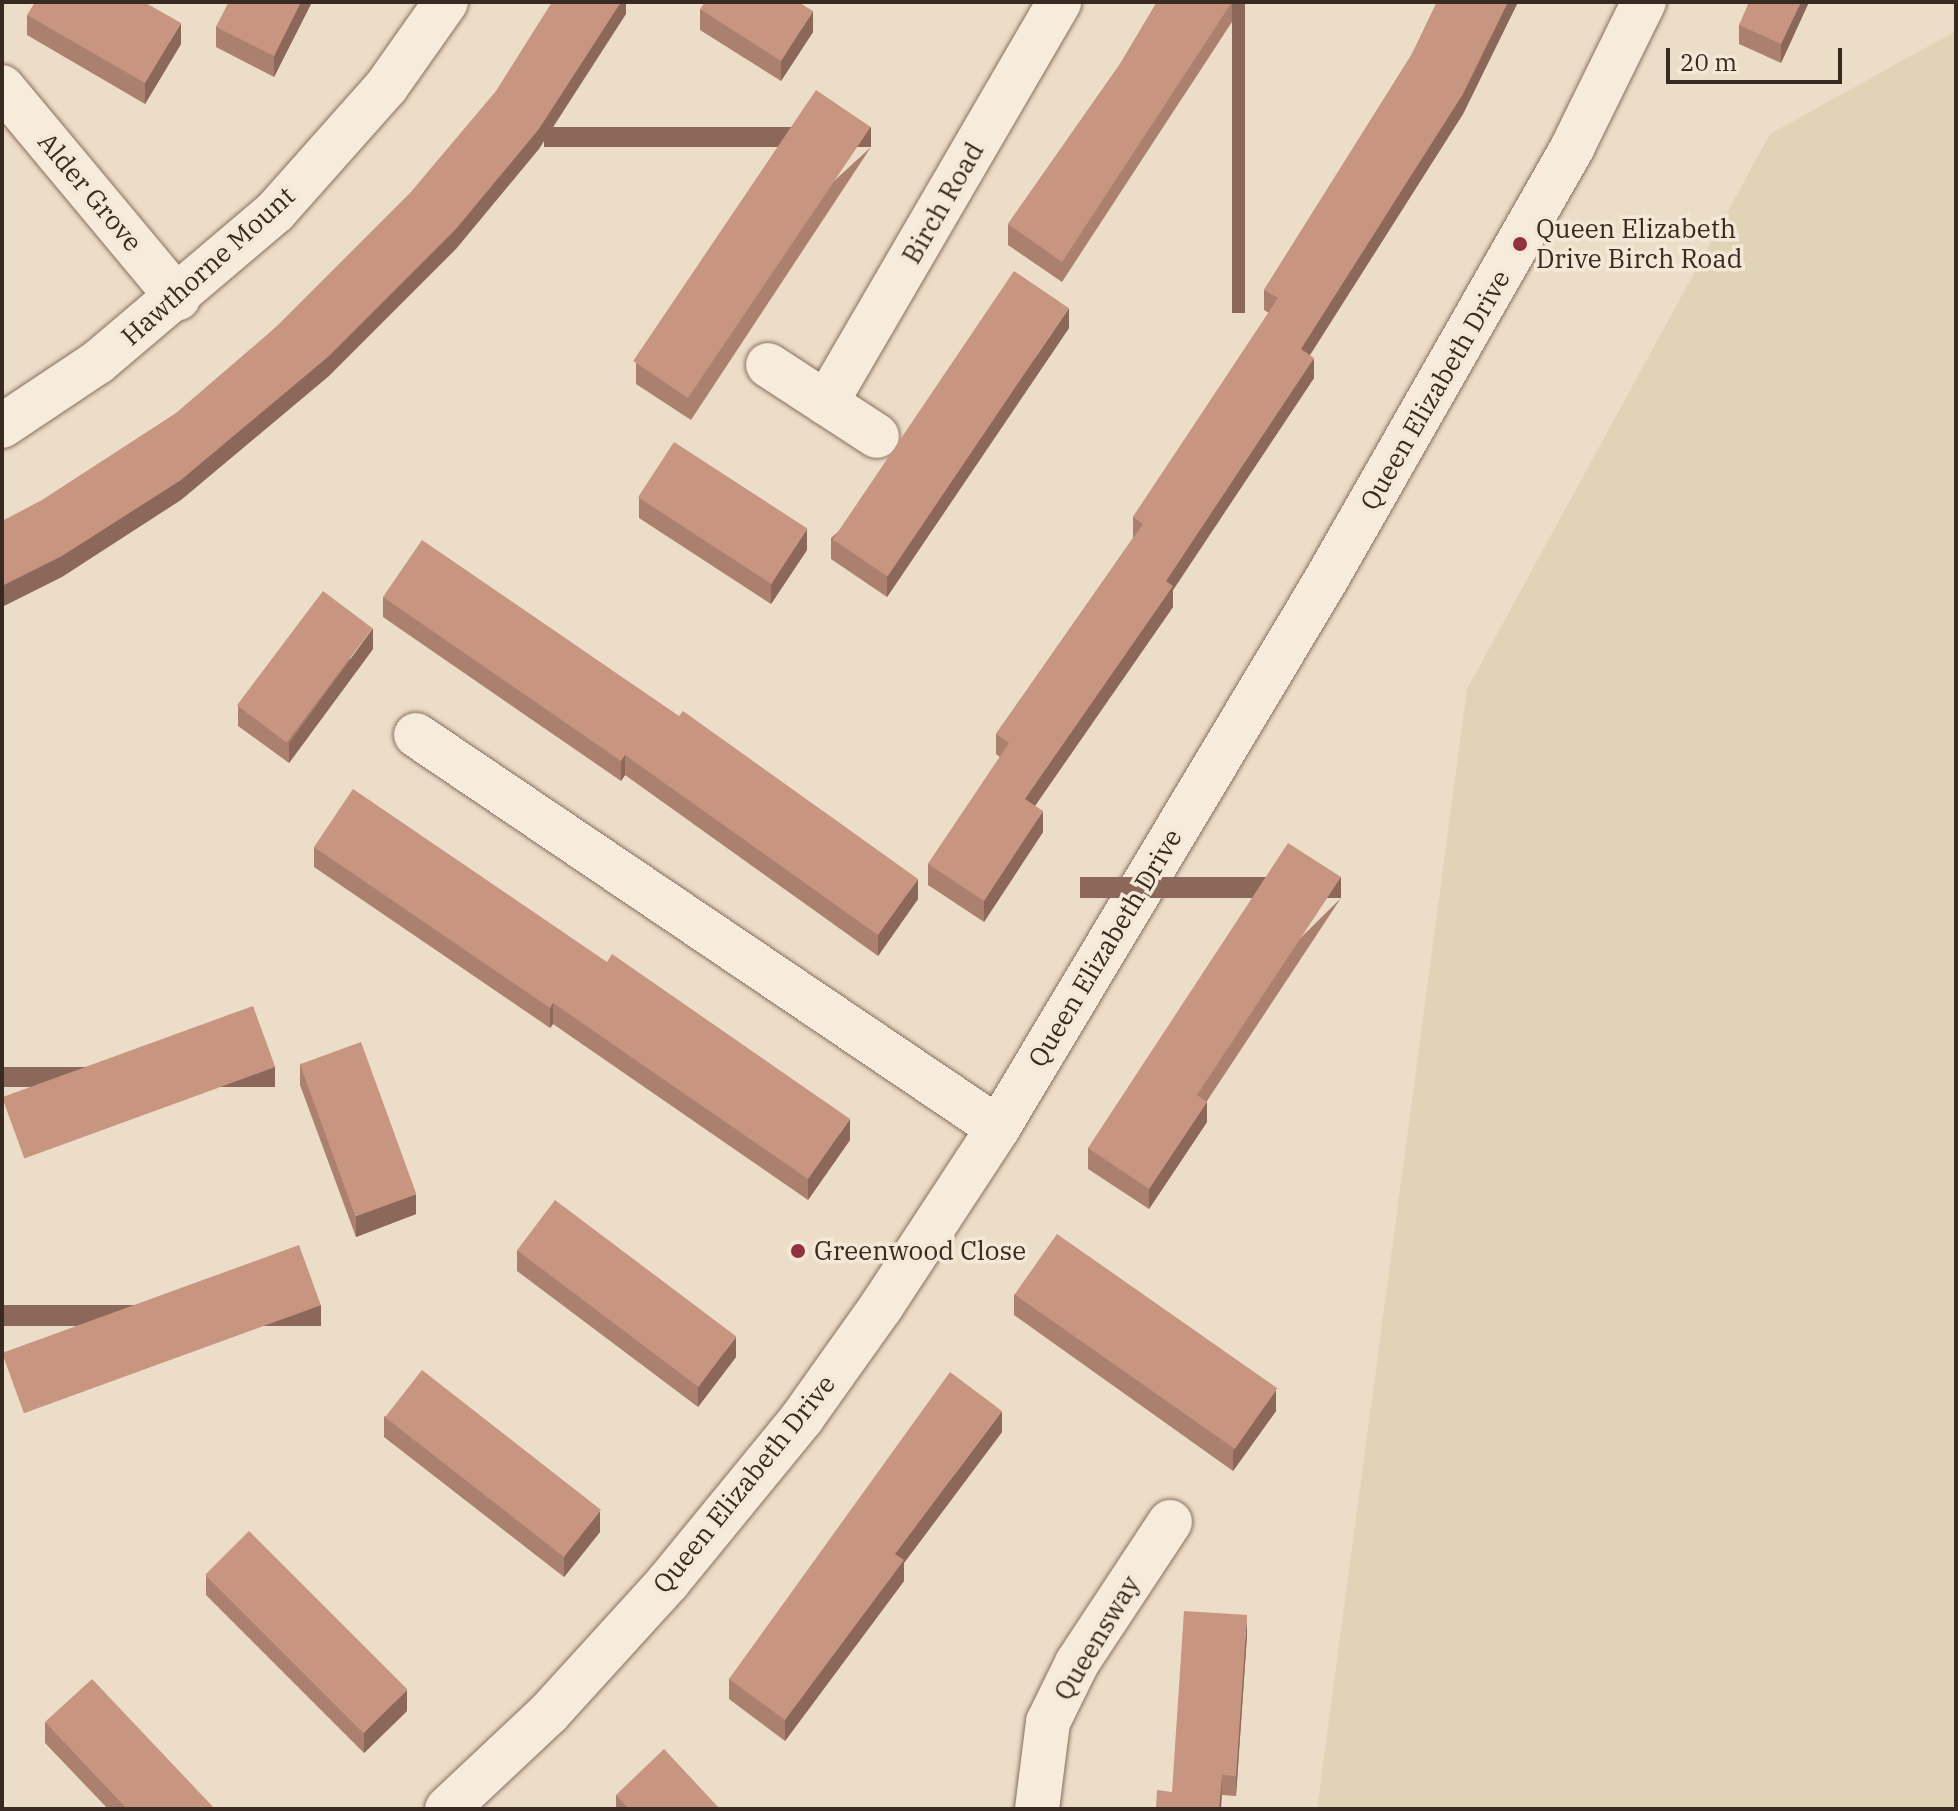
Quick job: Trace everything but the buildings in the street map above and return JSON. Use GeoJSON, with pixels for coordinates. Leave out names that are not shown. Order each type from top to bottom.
{"type":"FeatureCollection","features":[{"type":"Feature","properties":{"kind":"street","name":"Hawthorne Mount"},"geometry":{"type":"LineString","coordinates":[[2,426],[98,362],[178,298],[275,212],[386,87],[446,2]]}},
{"type":"Feature","properties":{"kind":"street","name":"Birch Road"},"geometry":{"type":"LineString","coordinates":[[826,403],[1059,2]]}},
{"type":"Feature","properties":{"kind":"street","name":"Queen Elizabeth Drive"},"geometry":{"type":"LineString","coordinates":[[447,1809],[559,1702],[668,1582],[802,1418],[998,1128],[1440,382],[1573,146],[1644,2]]}},
{"type":"Feature","properties":{"kind":"street","name":"Alder Grove"},"geometry":{"type":"LineString","coordinates":[[2,87],[178,298]]}},
{"type":"Feature","properties":{"kind":"street"},"geometry":{"type":"LineString","coordinates":[[768,365],[877,436]]}},
{"type":"Feature","properties":{"kind":"street"},"geometry":{"type":"LineString","coordinates":[[416,735],[998,1128]]}},
{"type":"Feature","properties":{"kind":"street","name":"Queensway"},"geometry":{"type":"LineString","coordinates":[[1037,1809],[1048,1722],[1077,1663],[1170,1522]]}},
{"type":"Feature","properties":{"kind":"shaded area"},"geometry":{"type":"Polygon","coordinates":[[[1956,31],[1956,1809],[1317,1809],[1467,689],[1770,134],[1956,31]]]}},
{"type":"Feature","properties":{"kind":"place","name":"Queen Elizabeth Drive Birch Road"},"geometry":{"type":"Point","coordinates":[1520,244]}},
{"type":"Feature","properties":{"kind":"place","name":"Greenwood Close"},"geometry":{"type":"Point","coordinates":[798,1251]}}]}
